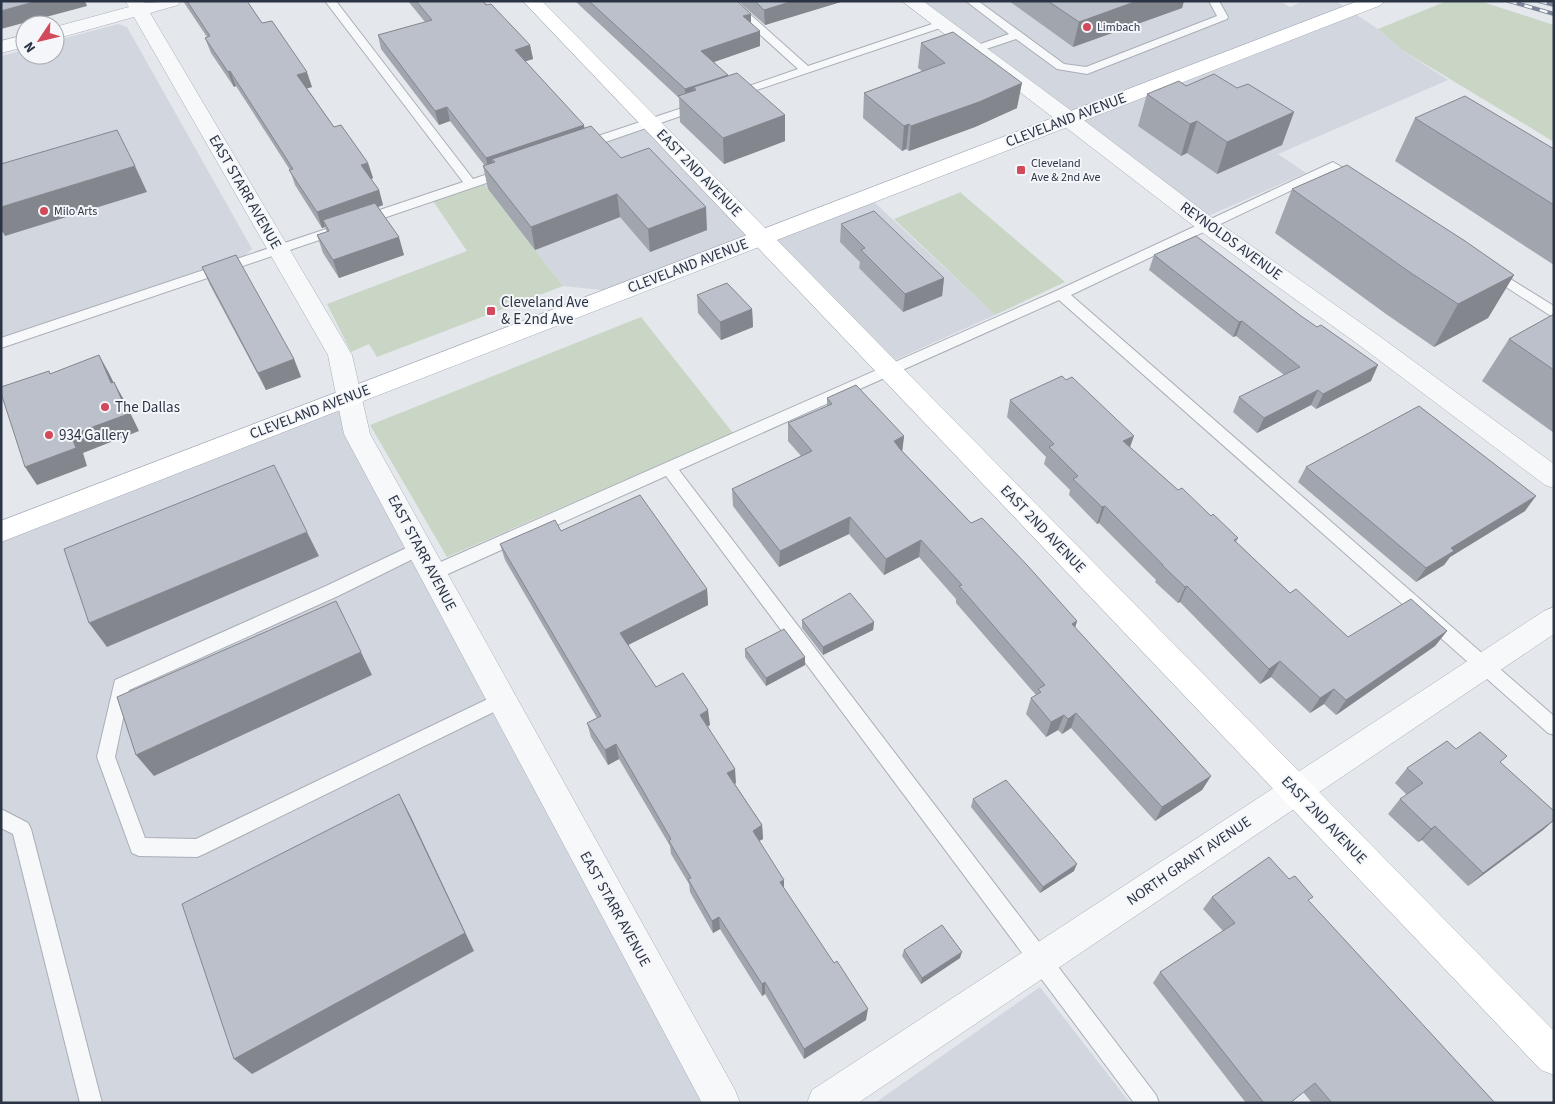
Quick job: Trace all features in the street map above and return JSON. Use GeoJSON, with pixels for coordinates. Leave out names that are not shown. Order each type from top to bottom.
{"type":"FeatureCollection","features":[{"type":"Feature","properties":{"kind":"main road","name":"EAST 2ND AVENUE"},"geometry":{"type":"LineString","coordinates":[[532,1],[1554,1057]]}},
{"type":"Feature","properties":{"kind":"main road","name":"CLEVELAND AVENUE"},"geometry":{"type":"LineString","coordinates":[[1,532],[1374,1]]}},
{"type":"Feature","properties":{"kind":"street"},"geometry":{"type":"LineString","coordinates":[[65,30],[136,6],[172,1]]}},
{"type":"Feature","properties":{"kind":"street","name":"REYNOLDS AVENUE"},"geometry":{"type":"LineString","coordinates":[[911,1],[1070,119],[1207,225],[1367,339],[1554,478]]}},
{"type":"Feature","properties":{"kind":"street","name":"EAST STARR AVENUE"},"geometry":{"type":"LineString","coordinates":[[136,6],[340,355],[357,434],[719,1102]]}},
{"type":"Feature","properties":{"kind":"street"},"geometry":{"type":"LineString","coordinates":[[1,47],[15,44]]}},
{"type":"Feature","properties":{"kind":"street","name":"NORTH GRANT AVENUE"},"geometry":{"type":"LineString","coordinates":[[825,1103],[1554,619]]}},
{"type":"Feature","properties":{"kind":"lane"},"geometry":{"type":"LineString","coordinates":[[330,1],[471,184]]}},
{"type":"Feature","properties":{"kind":"lane"},"geometry":{"type":"LineString","coordinates":[[728,1],[806,70]]}},
{"type":"Feature","properties":{"kind":"lane"},"geometry":{"type":"LineString","coordinates":[[971,1],[1061,67],[1088,71],[1223,17],[1214,1]]}},
{"type":"Feature","properties":{"kind":"lane"},"geometry":{"type":"LineString","coordinates":[[574,149],[942,24]]}},
{"type":"Feature","properties":{"kind":"lane"},"geometry":{"type":"LineString","coordinates":[[976,49],[1017,35]]}},
{"type":"Feature","properties":{"kind":"lane"},"geometry":{"type":"LineString","coordinates":[[433,573],[1061,294],[1332,166],[1365,188]]}},
{"type":"Feature","properties":{"kind":"lane"},"geometry":{"type":"LineString","coordinates":[[1,343],[518,168]]}},
{"type":"Feature","properties":{"kind":"lane"},"geometry":{"type":"LineString","coordinates":[[1480,264],[1554,313]]}},
{"type":"Feature","properties":{"kind":"lane"},"geometry":{"type":"LineString","coordinates":[[1061,294],[1554,727]]}},
{"type":"Feature","properties":{"kind":"lane"},"geometry":{"type":"LineString","coordinates":[[668,469],[1148,1103]]}},
{"type":"Feature","properties":{"kind":"lane"},"geometry":{"type":"LineString","coordinates":[[419,548],[332,591],[121,685],[106,757],[139,846],[197,848],[502,700]]}},
{"type":"Feature","properties":{"kind":"lane"},"geometry":{"type":"LineString","coordinates":[[1,818],[21,829],[91,1103]]}},
{"type":"Feature","properties":{"kind":"shaded area"},"geometry":{"type":"Polygon","coordinates":[[[916,1],[1280,1],[1290,7],[1303,1],[1336,1],[1378,29],[1402,50],[1448,80],[1278,154],[1306,173],[1208,216],[916,1]]]}},
{"type":"Feature","properties":{"kind":"shaded area"},"geometry":{"type":"Polygon","coordinates":[[[118,24],[127,27],[252,249],[244,256],[1,337],[1,56],[15,52],[15,65],[65,65],[65,38],[118,24]]]}},
{"type":"Feature","properties":{"kind":"shaded area"},"geometry":{"type":"Polygon","coordinates":[[[647,126],[755,239],[621,292],[563,286],[483,183],[647,126]]]}},
{"type":"Feature","properties":{"kind":"shaded area"},"geometry":{"type":"Polygon","coordinates":[[[874,202],[995,315],[895,360],[775,239],[874,202]]]}},
{"type":"Feature","properties":{"kind":"shaded area"},"geometry":{"type":"Polygon","coordinates":[[[339,401],[719,1103],[1,1103],[1,532],[339,401]]]}},
{"type":"Feature","properties":{"kind":"shaded area"},"geometry":{"type":"Polygon","coordinates":[[[1040,987],[1130,1103],[875,1103],[1040,987]]]}},
{"type":"Feature","properties":{"kind":"green space"},"geometry":{"type":"Polygon","coordinates":[[[1447,1],[1480,1],[1554,25],[1554,142],[1402,50],[1378,29],[1447,1]]]}},
{"type":"Feature","properties":{"kind":"green space"},"geometry":{"type":"Polygon","coordinates":[[[483,183],[563,286],[377,357],[369,344],[351,352],[327,304],[467,251],[433,201],[483,183]]]}},
{"type":"Feature","properties":{"kind":"green space"},"geometry":{"type":"Polygon","coordinates":[[[961,192],[1065,282],[995,315],[894,219],[961,192]]]}},
{"type":"Feature","properties":{"kind":"green space"},"geometry":{"type":"Polygon","coordinates":[[[641,317],[733,433],[447,557],[370,425],[641,317]]]}},
{"type":"Feature","properties":{"kind":"building"},"geometry":{"type":"Polygon","coordinates":[[[1,1],[37,1],[1,11],[1,1]]]}},
{"type":"Feature","properties":{"kind":"building"},"geometry":{"type":"Polygon","coordinates":[[[187,1],[247,1],[262,23],[272,21],[307,72],[297,75],[334,127],[341,125],[368,163],[361,165],[379,190],[317,212],[289,170],[293,169],[230,71],[228,72],[205,38],[210,36],[187,1]]]}},
{"type":"Feature","properties":{"kind":"building"},"geometry":{"type":"Polygon","coordinates":[[[416,1],[483,1],[486,5],[491,4],[530,45],[515,50],[584,125],[486,158],[447,107],[435,111],[378,35],[432,20],[416,1]]]}},
{"type":"Feature","properties":{"kind":"building"},"geometry":{"type":"Polygon","coordinates":[[[589,1],[737,1],[751,14],[743,16],[760,31],[701,51],[728,75],[685,89],[589,1]]]}},
{"type":"Feature","properties":{"kind":"building"},"geometry":{"type":"Polygon","coordinates":[[[755,1],[793,1],[764,10],[755,1]]]}},
{"type":"Feature","properties":{"kind":"building"},"geometry":{"type":"Polygon","coordinates":[[[1048,1],[1137,1],[1079,22],[1048,1]]]}},
{"type":"Feature","properties":{"kind":"building"},"geometry":{"type":"Polygon","coordinates":[[[953,32],[1022,83],[979,102],[911,126],[909,124],[904,126],[864,93],[945,63],[921,43],[953,32]]]}},
{"type":"Feature","properties":{"kind":"building"},"geometry":{"type":"Polygon","coordinates":[[[737,73],[785,115],[723,138],[678,96],[696,90],[694,87],[737,73]]]}},
{"type":"Feature","properties":{"kind":"building"},"geometry":{"type":"Polygon","coordinates":[[[1214,74],[1237,88],[1248,84],[1294,112],[1227,142],[1197,121],[1190,124],[1147,94],[1179,81],[1186,86],[1214,74]]]}},
{"type":"Feature","properties":{"kind":"building"},"geometry":{"type":"Polygon","coordinates":[[[1465,96],[1554,149],[1554,205],[1415,118],[1465,96]]]}},
{"type":"Feature","properties":{"kind":"building"},"geometry":{"type":"Polygon","coordinates":[[[591,126],[621,158],[649,148],[706,207],[648,229],[617,194],[531,227],[483,166],[495,162],[492,159],[591,126]]]}},
{"type":"Feature","properties":{"kind":"building"},"geometry":{"type":"Polygon","coordinates":[[[117,130],[135,166],[1,207],[1,164],[117,130]]]}},
{"type":"Feature","properties":{"kind":"building"},"geometry":{"type":"Polygon","coordinates":[[[1347,165],[1514,275],[1458,304],[1292,189],[1347,165]]]}},
{"type":"Feature","properties":{"kind":"building"},"geometry":{"type":"Polygon","coordinates":[[[375,203],[399,237],[333,260],[317,235],[329,231],[323,220],[375,203]]]}},
{"type":"Feature","properties":{"kind":"building"},"geometry":{"type":"Polygon","coordinates":[[[874,211],[944,278],[905,294],[861,250],[865,248],[841,224],[874,211]]]}},
{"type":"Feature","properties":{"kind":"building"},"geometry":{"type":"Polygon","coordinates":[[[1196,236],[1301,316],[1317,327],[1321,325],[1378,365],[1323,394],[1318,390],[1264,418],[1239,397],[1300,367],[1154,255],[1196,236]]]}},
{"type":"Feature","properties":{"kind":"building"},"geometry":{"type":"Polygon","coordinates":[[[236,255],[294,359],[258,373],[202,267],[236,255]]]}},
{"type":"Feature","properties":{"kind":"building"},"geometry":{"type":"Polygon","coordinates":[[[727,283],[752,309],[720,322],[697,295],[727,283]]]}},
{"type":"Feature","properties":{"kind":"building"},"geometry":{"type":"Polygon","coordinates":[[[1554,314],[1554,370],[1509,339],[1554,314]]]}},
{"type":"Feature","properties":{"kind":"building"},"geometry":{"type":"Polygon","coordinates":[[[99,355],[111,383],[114,382],[128,414],[71,435],[76,448],[25,467],[1,393],[1,387],[49,371],[50,374],[99,355]]]}},
{"type":"Feature","properties":{"kind":"building"},"geometry":{"type":"Polygon","coordinates":[[[1062,376],[1066,380],[1072,377],[1134,436],[1123,441],[1178,490],[1182,488],[1211,516],[1213,514],[1238,538],[1234,540],[1290,593],[1296,589],[1348,637],[1411,599],[1447,631],[1346,700],[1334,689],[1320,698],[1280,661],[1269,669],[1187,586],[1185,587],[1162,565],[1105,506],[1102,507],[1073,479],[1078,476],[1049,447],[1054,444],[1010,400],[1062,376]]]}},
{"type":"Feature","properties":{"kind":"building"},"geometry":{"type":"Polygon","coordinates":[[[856,385],[904,436],[894,441],[900,449],[971,523],[982,518],[1027,565],[1077,621],[1072,624],[1211,776],[1162,807],[1076,713],[1068,719],[1064,715],[1051,722],[1031,698],[1041,692],[1038,689],[1045,685],[959,586],[962,585],[921,540],[886,559],[850,517],[780,551],[732,489],[812,451],[788,423],[832,404],[827,398],[856,385]]]}},
{"type":"Feature","properties":{"kind":"building"},"geometry":{"type":"Polygon","coordinates":[[[1419,406],[1536,496],[1451,548],[1454,551],[1426,568],[1306,467],[1419,406]]]}},
{"type":"Feature","properties":{"kind":"building"},"geometry":{"type":"Polygon","coordinates":[[[274,465],[307,532],[89,623],[64,549],[274,465]]]}},
{"type":"Feature","properties":{"kind":"building"},"geometry":{"type":"Polygon","coordinates":[[[640,495],[707,589],[620,633],[656,687],[683,673],[708,710],[700,715],[735,769],[727,773],[762,825],[753,831],[784,880],[780,882],[834,963],[837,961],[868,1009],[804,1049],[765,982],[762,984],[719,917],[712,921],[688,879],[691,878],[669,841],[671,839],[616,744],[605,750],[587,723],[601,716],[500,544],[555,520],[561,531],[640,495]]]}},
{"type":"Feature","properties":{"kind":"building"},"geometry":{"type":"Polygon","coordinates":[[[850,593],[874,622],[823,647],[802,620],[850,593]]]}},
{"type":"Feature","properties":{"kind":"building"},"geometry":{"type":"Polygon","coordinates":[[[336,601],[361,652],[136,755],[117,697],[336,601]]]}},
{"type":"Feature","properties":{"kind":"building"},"geometry":{"type":"Polygon","coordinates":[[[784,629],[805,657],[766,678],[745,649],[784,629]]]}},
{"type":"Feature","properties":{"kind":"building"},"geometry":{"type":"Polygon","coordinates":[[[1480,732],[1507,756],[1500,762],[1554,811],[1554,820],[1483,873],[1435,826],[1431,829],[1400,799],[1423,783],[1407,768],[1447,741],[1456,749],[1480,732]]]}},
{"type":"Feature","properties":{"kind":"building"},"geometry":{"type":"Polygon","coordinates":[[[1006,780],[1077,864],[1043,887],[973,799],[1006,780]]]}},
{"type":"Feature","properties":{"kind":"building"},"geometry":{"type":"Polygon","coordinates":[[[399,794],[465,933],[234,1059],[182,904],[399,794]]]}},
{"type":"Feature","properties":{"kind":"building"},"geometry":{"type":"Polygon","coordinates":[[[1269,857],[1289,879],[1295,876],[1313,897],[1308,900],[1495,1103],[1332,1103],[1315,1083],[1290,1103],[1264,1103],[1160,972],[1235,923],[1212,897],[1269,857]]]}},
{"type":"Feature","properties":{"kind":"building"},"geometry":{"type":"Polygon","coordinates":[[[942,925],[962,952],[922,978],[904,950],[942,925]]]}},
{"type":"Feature","properties":{"kind":"railway"},"geometry":{"type":"LineString","coordinates":[[1509,1],[1554,14]]}},
{"type":"Feature","properties":{"kind":"railway"},"geometry":{"type":"LineString","coordinates":[[1539,1],[1554,5]]}},
{"type":"Feature","properties":{"kind":"place","name":"Limbach"},"geometry":{"type":"Point","coordinates":[1087,27]}},
{"type":"Feature","properties":{"kind":"place","name":"Cleveland Ave & 2nd Ave"},"geometry":{"type":"Point","coordinates":[1021,170]}},
{"type":"Feature","properties":{"kind":"place","name":"Milo Arts"},"geometry":{"type":"Point","coordinates":[44,211]}},
{"type":"Feature","properties":{"kind":"place","name":"Cleveland Ave & E 2nd Ave"},"geometry":{"type":"Point","coordinates":[491,311]}},
{"type":"Feature","properties":{"kind":"place","name":"The Dallas"},"geometry":{"type":"Point","coordinates":[105,407]}},
{"type":"Feature","properties":{"kind":"place","name":"934 Gallery"},"geometry":{"type":"Point","coordinates":[49,435]}}]}
